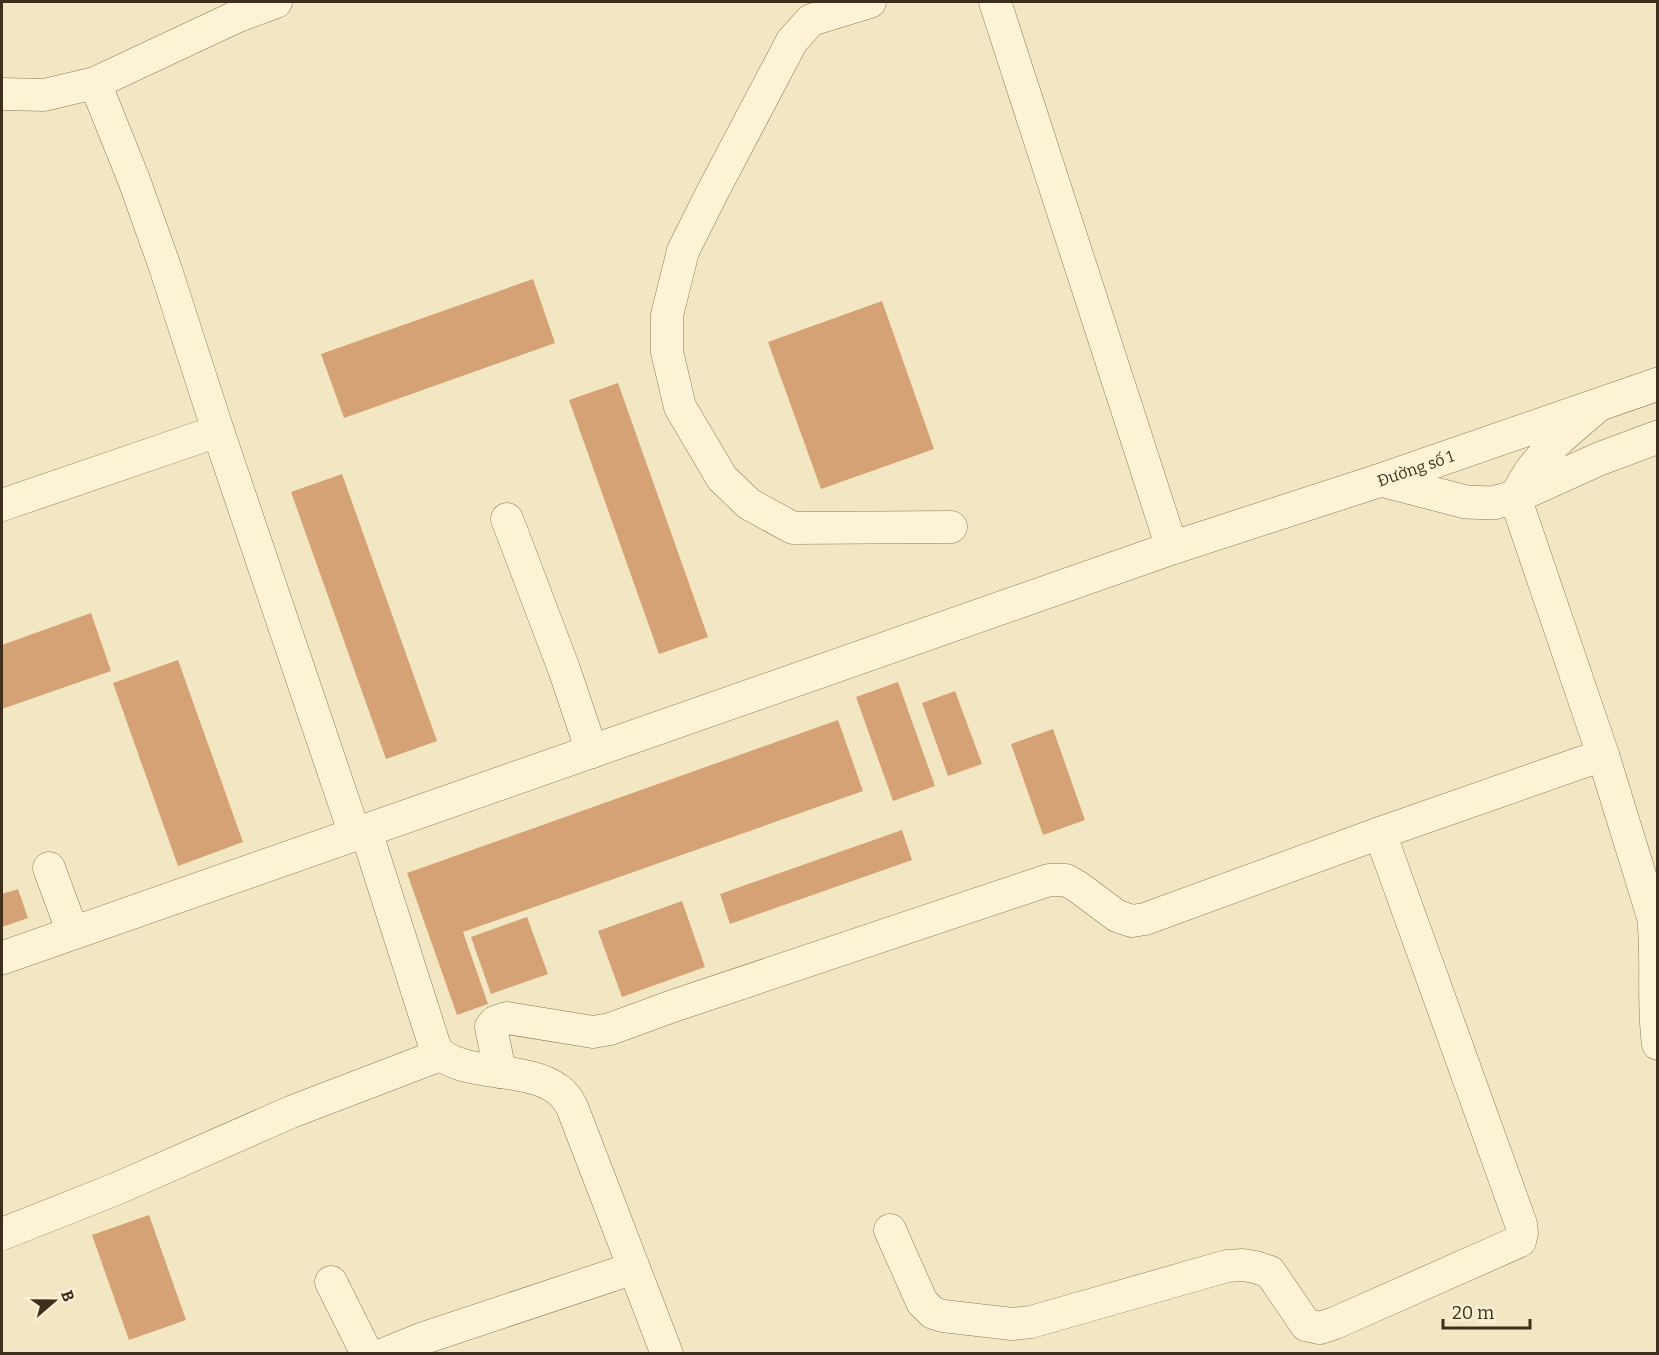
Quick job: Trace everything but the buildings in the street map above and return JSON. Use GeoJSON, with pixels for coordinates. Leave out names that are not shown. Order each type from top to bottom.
{"type":"FeatureCollection","features":[{"type":"Feature","properties":{"kind":"street"},"geometry":{"type":"LineString","coordinates":[[2,94],[44,95],[95,83],[218,25],[276,2]]}},
{"type":"Feature","properties":{"kind":"street"},"geometry":{"type":"LineString","coordinates":[[870,2],[812,20],[792,41],[683,251],[667,315],[667,352],[680,407],[722,478],[749,504],[793,528],[951,527]]}},
{"type":"Feature","properties":{"kind":"street"},"geometry":{"type":"LineString","coordinates":[[995,2],[1172,548]]}},
{"type":"Feature","properties":{"kind":"street"},"geometry":{"type":"LineString","coordinates":[[95,83],[134,180],[165,267],[218,431],[436,1050],[440,1055],[458,1064],[538,1079],[556,1088],[572,1107],[668,1353]]}},
{"type":"Feature","properties":{"kind":"street","name":"Đường số 1"},"geometry":{"type":"LineString","coordinates":[[1381,480],[1658,384]]}},
{"type":"Feature","properties":{"kind":"street"},"geometry":{"type":"LineString","coordinates":[[1601,404],[1541,458],[1528,474],[1515,497],[1603,755],[1653,917],[1656,943],[1654,1018],[1658,1044]]}},
{"type":"Feature","properties":{"kind":"street"},"geometry":{"type":"LineString","coordinates":[[2,505],[218,431]]}},
{"type":"Feature","properties":{"kind":"street","name":"Đường số 1"},"geometry":{"type":"LineString","coordinates":[[1381,480],[1466,502],[1493,503],[1515,497],[1599,459],[1658,437]]}},
{"type":"Feature","properties":{"kind":"street"},"geometry":{"type":"LineString","coordinates":[[2,958],[1172,548],[1381,480]]}},
{"type":"Feature","properties":{"kind":"street"},"geometry":{"type":"LineString","coordinates":[[507,519],[564,669],[592,752]]}},
{"type":"Feature","properties":{"kind":"street"},"geometry":{"type":"LineString","coordinates":[[500,1072],[491,1027],[495,1022],[507,1018],[593,1032],[610,1029],[1049,880],[1066,880],[1117,916],[1132,921],[1145,919],[1603,755]]}},
{"type":"Feature","properties":{"kind":"street"},"geometry":{"type":"LineString","coordinates":[[890,1230],[922,1302],[933,1313],[1012,1324],[1031,1322],[1227,1266],[1243,1265],[1270,1272],[1306,1325],[1320,1328],[1520,1241],[1521,1224],[1380,833]]}},
{"type":"Feature","properties":{"kind":"street"},"geometry":{"type":"LineString","coordinates":[[49,868],[73,933]]}},
{"type":"Feature","properties":{"kind":"street"},"geometry":{"type":"LineString","coordinates":[[2,1234],[116,1189],[291,1112],[440,1055]]}},
{"type":"Feature","properties":{"kind":"street"},"geometry":{"type":"LineString","coordinates":[[384,1353],[634,1268]]}},
{"type":"Feature","properties":{"kind":"street"},"geometry":{"type":"LineString","coordinates":[[331,1282],[367,1353]]}}]}
